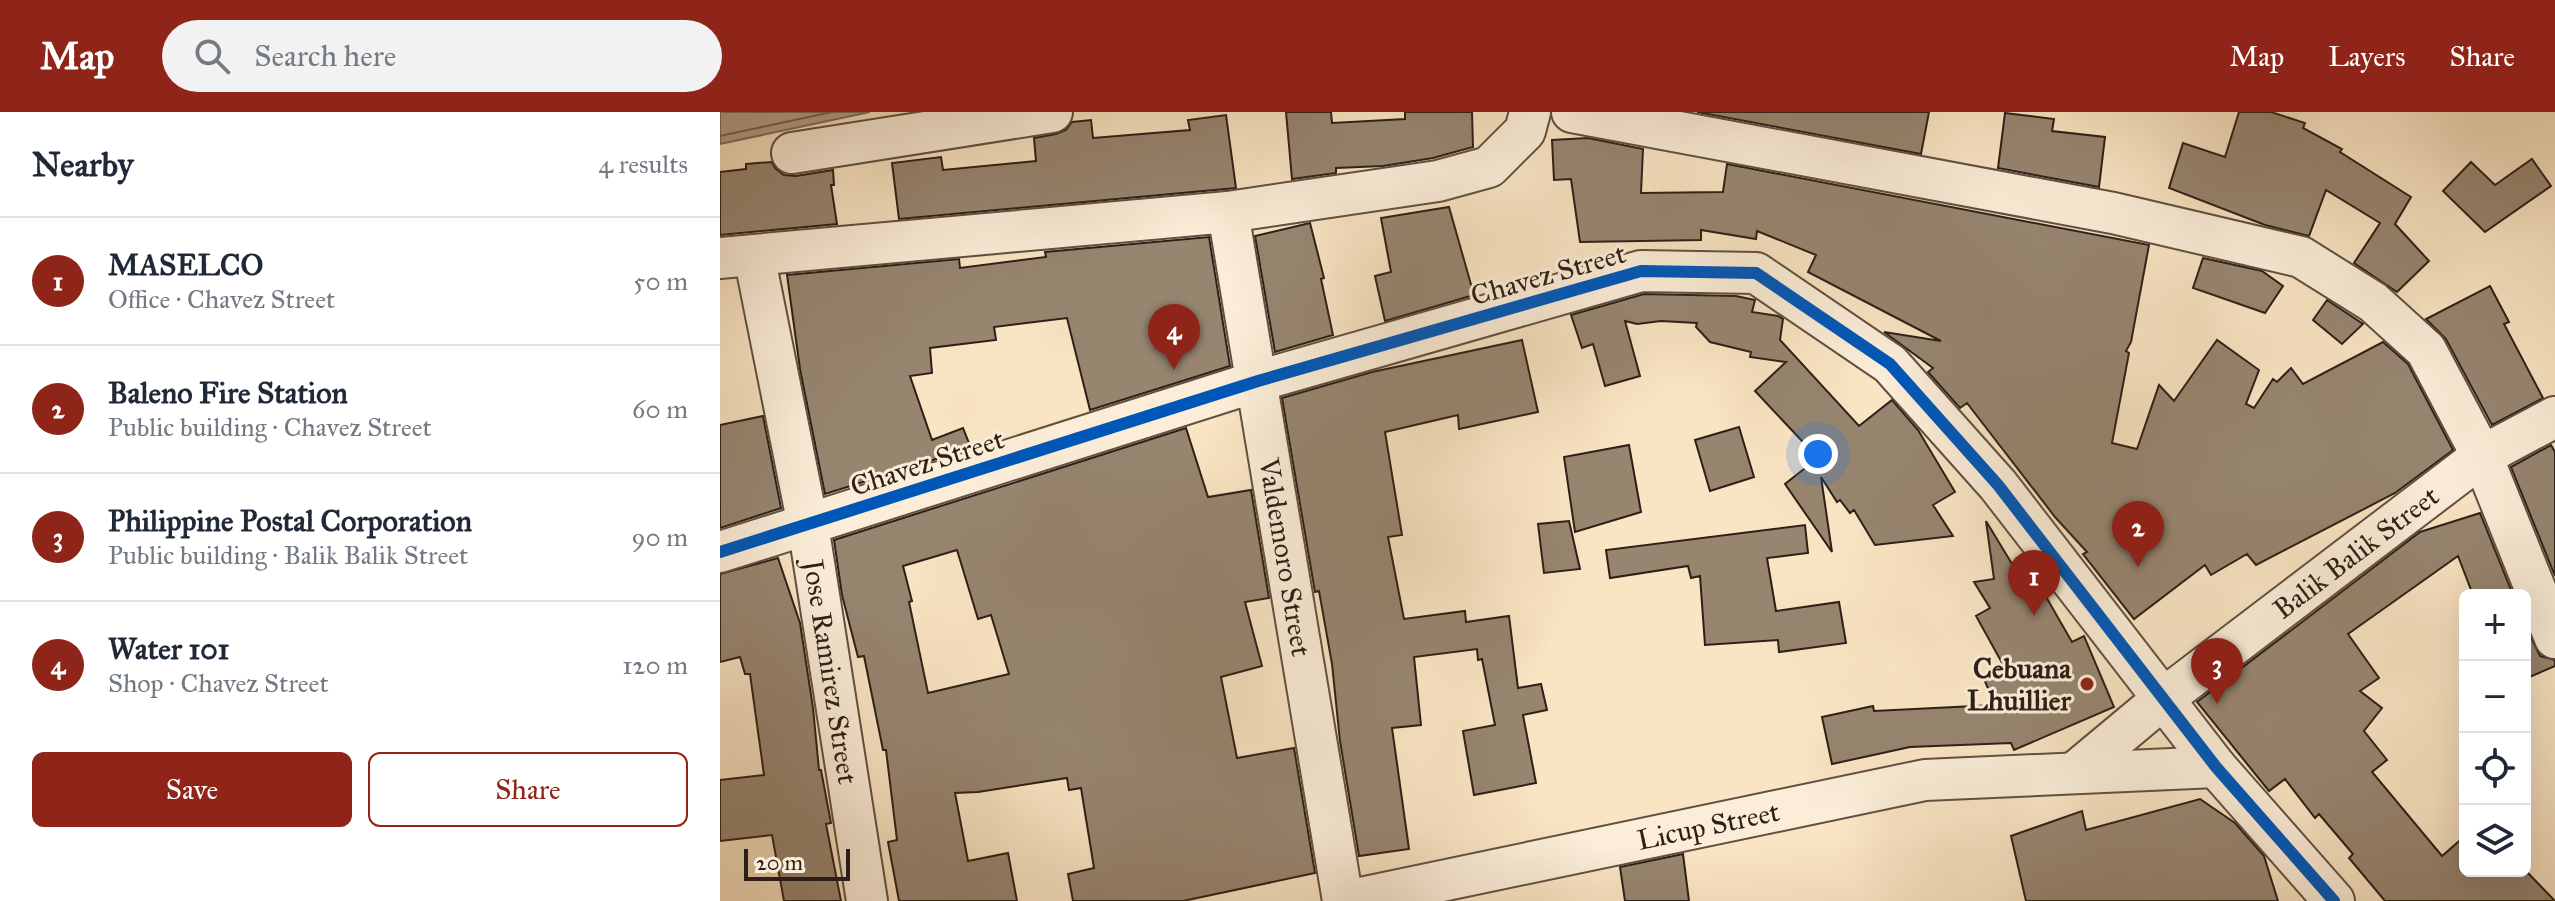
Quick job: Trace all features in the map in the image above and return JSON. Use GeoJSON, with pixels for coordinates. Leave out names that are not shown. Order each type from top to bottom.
{"type":"FeatureCollection","features":[{"type":"Feature","properties":{"kind":"street"},"geometry":{"type":"LineString","coordinates":[[792,153],[1052,112]]}},
{"type":"Feature","properties":{"kind":"street"},"geometry":{"type":"LineString","coordinates":[[737,256],[1228,212],[1438,181],[1489,167],[1525,131],[1530,112]]}},
{"type":"Feature","properties":{"kind":"street"},"geometry":{"type":"LineString","coordinates":[[1572,112],[2113,213],[2301,257],[2373,302],[2426,350],[2482,456],[2555,638]]}},
{"type":"Feature","properties":{"kind":"street","name":"Valdemoro Street"},"geometry":{"type":"LineString","coordinates":[[1228,212],[1344,901]]}},
{"type":"Feature","properties":{"kind":"street","name":"Jose Ramirez Street"},"geometry":{"type":"LineString","coordinates":[[737,256],[808,525],[867,901]]}},
{"type":"Feature","properties":{"kind":"street","name":"Chavez Street"},"geometry":{"type":"LineString","coordinates":[[720,552],[1258,381],[1641,271],[1756,273],[1890,364],[1998,485],[2216,767],[2334,901]]}},
{"type":"Feature","properties":{"kind":"street","name":"Balik Balik Street"},"geometry":{"type":"LineString","coordinates":[[2164,698],[2482,456],[2555,417]]}},
{"type":"Feature","properties":{"kind":"street"},"geometry":{"type":"LineString","coordinates":[[2074,773],[2164,698]]}},
{"type":"Feature","properties":{"kind":"street","name":"Licup Street"},"geometry":{"type":"LineString","coordinates":[[1344,901],[1925,780],[2216,767]]}},
{"type":"Feature","properties":{"kind":"water"},"geometry":{"type":"Polygon","coordinates":[[[720,112],[870,112],[720,144],[720,112]]]}},
{"type":"Feature","properties":{"kind":"building"},"geometry":{"type":"Polygon","coordinates":[[[1286,112],[1331,112],[1332,123],[1405,119],[1405,112],[1472,112],[1473,147],[1433,158],[1383,166],[1336,168],[1336,173],[1292,179],[1286,112]]]}},
{"type":"Feature","properties":{"kind":"building"},"geometry":{"type":"Polygon","coordinates":[[[1697,112],[1929,112],[1921,154],[1697,112]]]}},
{"type":"Feature","properties":{"kind":"building"},"geometry":{"type":"Polygon","coordinates":[[[2239,112],[2271,112],[2305,123],[2303,128],[2342,149],[2340,152],[2411,197],[2395,224],[2429,261],[2397,292],[2354,263],[2380,223],[2326,190],[2309,236],[2265,225],[2169,188],[2183,143],[2225,157],[2239,112]]]}},
{"type":"Feature","properties":{"kind":"building"},"geometry":{"type":"Polygon","coordinates":[[[2005,113],[2054,119],[2052,131],[2105,137],[2099,187],[1998,168],[2005,113]]]}},
{"type":"Feature","properties":{"kind":"building"},"geometry":{"type":"Polygon","coordinates":[[[1226,115],[1236,188],[899,219],[892,163],[941,157],[943,170],[1036,161],[1034,138],[1066,130],[1072,122],[1091,120],[1093,138],[1190,130],[1188,120],[1226,115]]]}},
{"type":"Feature","properties":{"kind":"building"},"geometry":{"type":"Polygon","coordinates":[[[1588,138],[1643,149],[1641,193],[1723,192],[1727,164],[2149,245],[2131,342],[2126,351],[2129,353],[2112,443],[2137,449],[2159,385],[2174,401],[2217,340],[2259,370],[2246,404],[2254,408],[2273,379],[2277,382],[2291,368],[2303,384],[2383,342],[2408,364],[2453,450],[2395,493],[2256,565],[2247,554],[2211,575],[2205,565],[2134,619],[2083,554],[2087,552],[2055,517],[1967,403],[1960,408],[1928,372],[1933,368],[1884,332],[1941,341],[1808,272],[1816,255],[1757,231],[1756,239],[1701,230],[1701,240],[1580,242],[1571,179],[1554,180],[1552,140],[1588,138]]]}},
{"type":"Feature","properties":{"kind":"building"},"geometry":{"type":"Polygon","coordinates":[[[2532,159],[2551,186],[2485,232],[2443,191],[2471,162],[2495,185],[2532,159]]]}},
{"type":"Feature","properties":{"kind":"building"},"geometry":{"type":"Polygon","coordinates":[[[772,162],[784,175],[833,170],[834,185],[831,185],[837,224],[720,235],[720,172],[746,169],[746,164],[772,162]]]}},
{"type":"Feature","properties":{"kind":"building"},"geometry":{"type":"Polygon","coordinates":[[[1449,207],[1474,295],[1385,321],[1375,276],[1391,272],[1381,218],[1449,207]]]}},
{"type":"Feature","properties":{"kind":"building"},"geometry":{"type":"Polygon","coordinates":[[[1310,223],[1324,278],[1321,279],[1333,335],[1275,352],[1255,236],[1310,223]]]}},
{"type":"Feature","properties":{"kind":"building"},"geometry":{"type":"Polygon","coordinates":[[[1209,237],[1230,366],[1090,410],[1067,318],[994,327],[996,340],[930,348],[932,373],[910,376],[932,440],[963,428],[971,448],[825,494],[800,369],[787,275],[959,259],[960,268],[1046,257],[1045,252],[1209,237]]]}},
{"type":"Feature","properties":{"kind":"building"},"geometry":{"type":"Polygon","coordinates":[[[2203,258],[2262,271],[2283,286],[2265,313],[2193,288],[2203,258]]]}},
{"type":"Feature","properties":{"kind":"building"},"geometry":{"type":"Polygon","coordinates":[[[2490,286],[2509,322],[2504,324],[2543,398],[2492,425],[2446,339],[2426,319],[2490,286]]]}},
{"type":"Feature","properties":{"kind":"building"},"geometry":{"type":"Polygon","coordinates":[[[1644,294],[1736,296],[1755,300],[1752,312],[1783,319],[1780,340],[1859,426],[1892,400],[1918,430],[1955,492],[1933,505],[1953,536],[1875,545],[1854,510],[1850,513],[1840,500],[1837,502],[1821,477],[1832,552],[1785,484],[1818,458],[1755,391],[1786,362],[1750,357],[1751,352],[1710,342],[1696,327],[1697,323],[1661,321],[1637,324],[1625,321],[1640,376],[1605,386],[1593,344],[1582,348],[1571,315],[1644,294]]]}},
{"type":"Feature","properties":{"kind":"building"},"geometry":{"type":"Polygon","coordinates":[[[2327,300],[2363,324],[2342,344],[2313,320],[2327,300]]]}},
{"type":"Feature","properties":{"kind":"building"},"geometry":{"type":"Polygon","coordinates":[[[1522,340],[1538,412],[1459,429],[1458,415],[1385,432],[1402,535],[1388,537],[1404,619],[1465,611],[1466,622],[1509,616],[1518,688],[1541,684],[1547,710],[1523,715],[1536,783],[1474,795],[1463,731],[1495,725],[1482,659],[1478,660],[1477,649],[1414,657],[1421,725],[1392,728],[1409,849],[1359,856],[1340,741],[1332,664],[1319,591],[1315,592],[1282,398],[1372,372],[1522,340]]]}},
{"type":"Feature","properties":{"kind":"building"},"geometry":{"type":"Polygon","coordinates":[[[763,416],[781,508],[720,528],[720,425],[763,416]]]}},
{"type":"Feature","properties":{"kind":"building"},"geometry":{"type":"Polygon","coordinates":[[[1739,427],[1754,477],[1710,491],[1695,440],[1739,427]]]}},
{"type":"Feature","properties":{"kind":"building"},"geometry":{"type":"Polygon","coordinates":[[[1186,428],[1208,497],[1251,490],[1269,598],[1245,602],[1262,666],[1221,677],[1237,758],[1294,748],[1315,873],[1183,901],[1073,901],[1068,874],[1094,868],[1081,788],[1069,790],[1067,778],[955,793],[968,861],[1008,853],[1017,901],[899,901],[888,842],[897,840],[886,750],[883,750],[864,656],[858,657],[842,595],[834,540],[1186,428]],[[957,550],[903,566],[928,693],[1009,674],[991,615],[978,619],[957,550]]]}},
{"type":"Feature","properties":{"kind":"building"},"geometry":{"type":"Polygon","coordinates":[[[1629,445],[1641,512],[1575,532],[1564,457],[1629,445]]]}},
{"type":"Feature","properties":{"kind":"building"},"geometry":{"type":"Polygon","coordinates":[[[2551,445],[2555,452],[2555,576],[2511,467],[2551,445]]]}},
{"type":"Feature","properties":{"kind":"building"},"geometry":{"type":"Polygon","coordinates":[[[2480,513],[2511,589],[2471,589],[2458,556],[2348,634],[2379,678],[2360,691],[2382,708],[2364,731],[2387,760],[2372,772],[2442,856],[2459,841],[2459,877],[2531,876],[2555,901],[2385,901],[2349,858],[2353,854],[2319,814],[2315,818],[2285,779],[2269,791],[2197,702],[2420,532],[2480,513]]]}},
{"type":"Feature","properties":{"kind":"building"},"geometry":{"type":"Polygon","coordinates":[[[1569,521],[1580,569],[1544,573],[1538,524],[1569,521]]]}},
{"type":"Feature","properties":{"kind":"building"},"geometry":{"type":"Polygon","coordinates":[[[1986,521],[2026,587],[2037,581],[2072,642],[2084,636],[2114,707],[2014,750],[2011,743],[1910,747],[1832,764],[1822,717],[1873,706],[1874,711],[1995,705],[1984,679],[2006,670],[1976,616],[1990,608],[1974,582],[1994,579],[1986,521]]]}},
{"type":"Feature","properties":{"kind":"building"},"geometry":{"type":"Polygon","coordinates":[[[1805,525],[1808,553],[1767,558],[1776,611],[1839,602],[1846,643],[1779,652],[1778,640],[1705,645],[1700,576],[1691,578],[1688,566],[1610,578],[1606,550],[1805,525]]]}},
{"type":"Feature","properties":{"kind":"building"},"geometry":{"type":"Polygon","coordinates":[[[778,558],[800,623],[819,770],[831,823],[826,824],[841,901],[784,901],[772,835],[720,841],[720,780],[764,775],[750,674],[745,674],[740,657],[720,662],[720,574],[778,558]]]}},
{"type":"Feature","properties":{"kind":"building"},"geometry":{"type":"Polygon","coordinates":[[[2531,637],[2540,656],[2555,660],[2555,666],[2531,676],[2531,637]]]}},
{"type":"Feature","properties":{"kind":"building"},"geometry":{"type":"Polygon","coordinates":[[[2200,799],[2235,823],[2264,856],[2278,901],[2026,901],[2011,836],[2082,811],[2086,830],[2200,799]]]}},
{"type":"Feature","properties":{"kind":"building"},"geometry":{"type":"Polygon","coordinates":[[[1683,854],[1689,901],[1625,901],[1620,867],[1683,854]]]}},
{"type":"Feature","properties":{"kind":"cycle path"},"geometry":{"type":"LineString","coordinates":[[720,552],[1258,381],[1641,271],[1756,273],[1890,364],[1998,485],[2216,767],[2334,901]]}},
{"type":"Feature","properties":{"kind":"place","name":"Water 101"},"geometry":{"type":"Point","coordinates":[1174,370]}},
{"type":"Feature","properties":{"kind":"place","name":"Baleno Fire Station"},"geometry":{"type":"Point","coordinates":[2138,567]}},
{"type":"Feature","properties":{"kind":"place","name":"MASELCO"},"geometry":{"type":"Point","coordinates":[2034,616]}},
{"type":"Feature","properties":{"kind":"place","name":"Cebuana Lhuillier"},"geometry":{"type":"Point","coordinates":[2087,684]}},
{"type":"Feature","properties":{"kind":"place","name":"Philippine Postal Corporation"},"geometry":{"type":"Point","coordinates":[2217,704]}}]}
